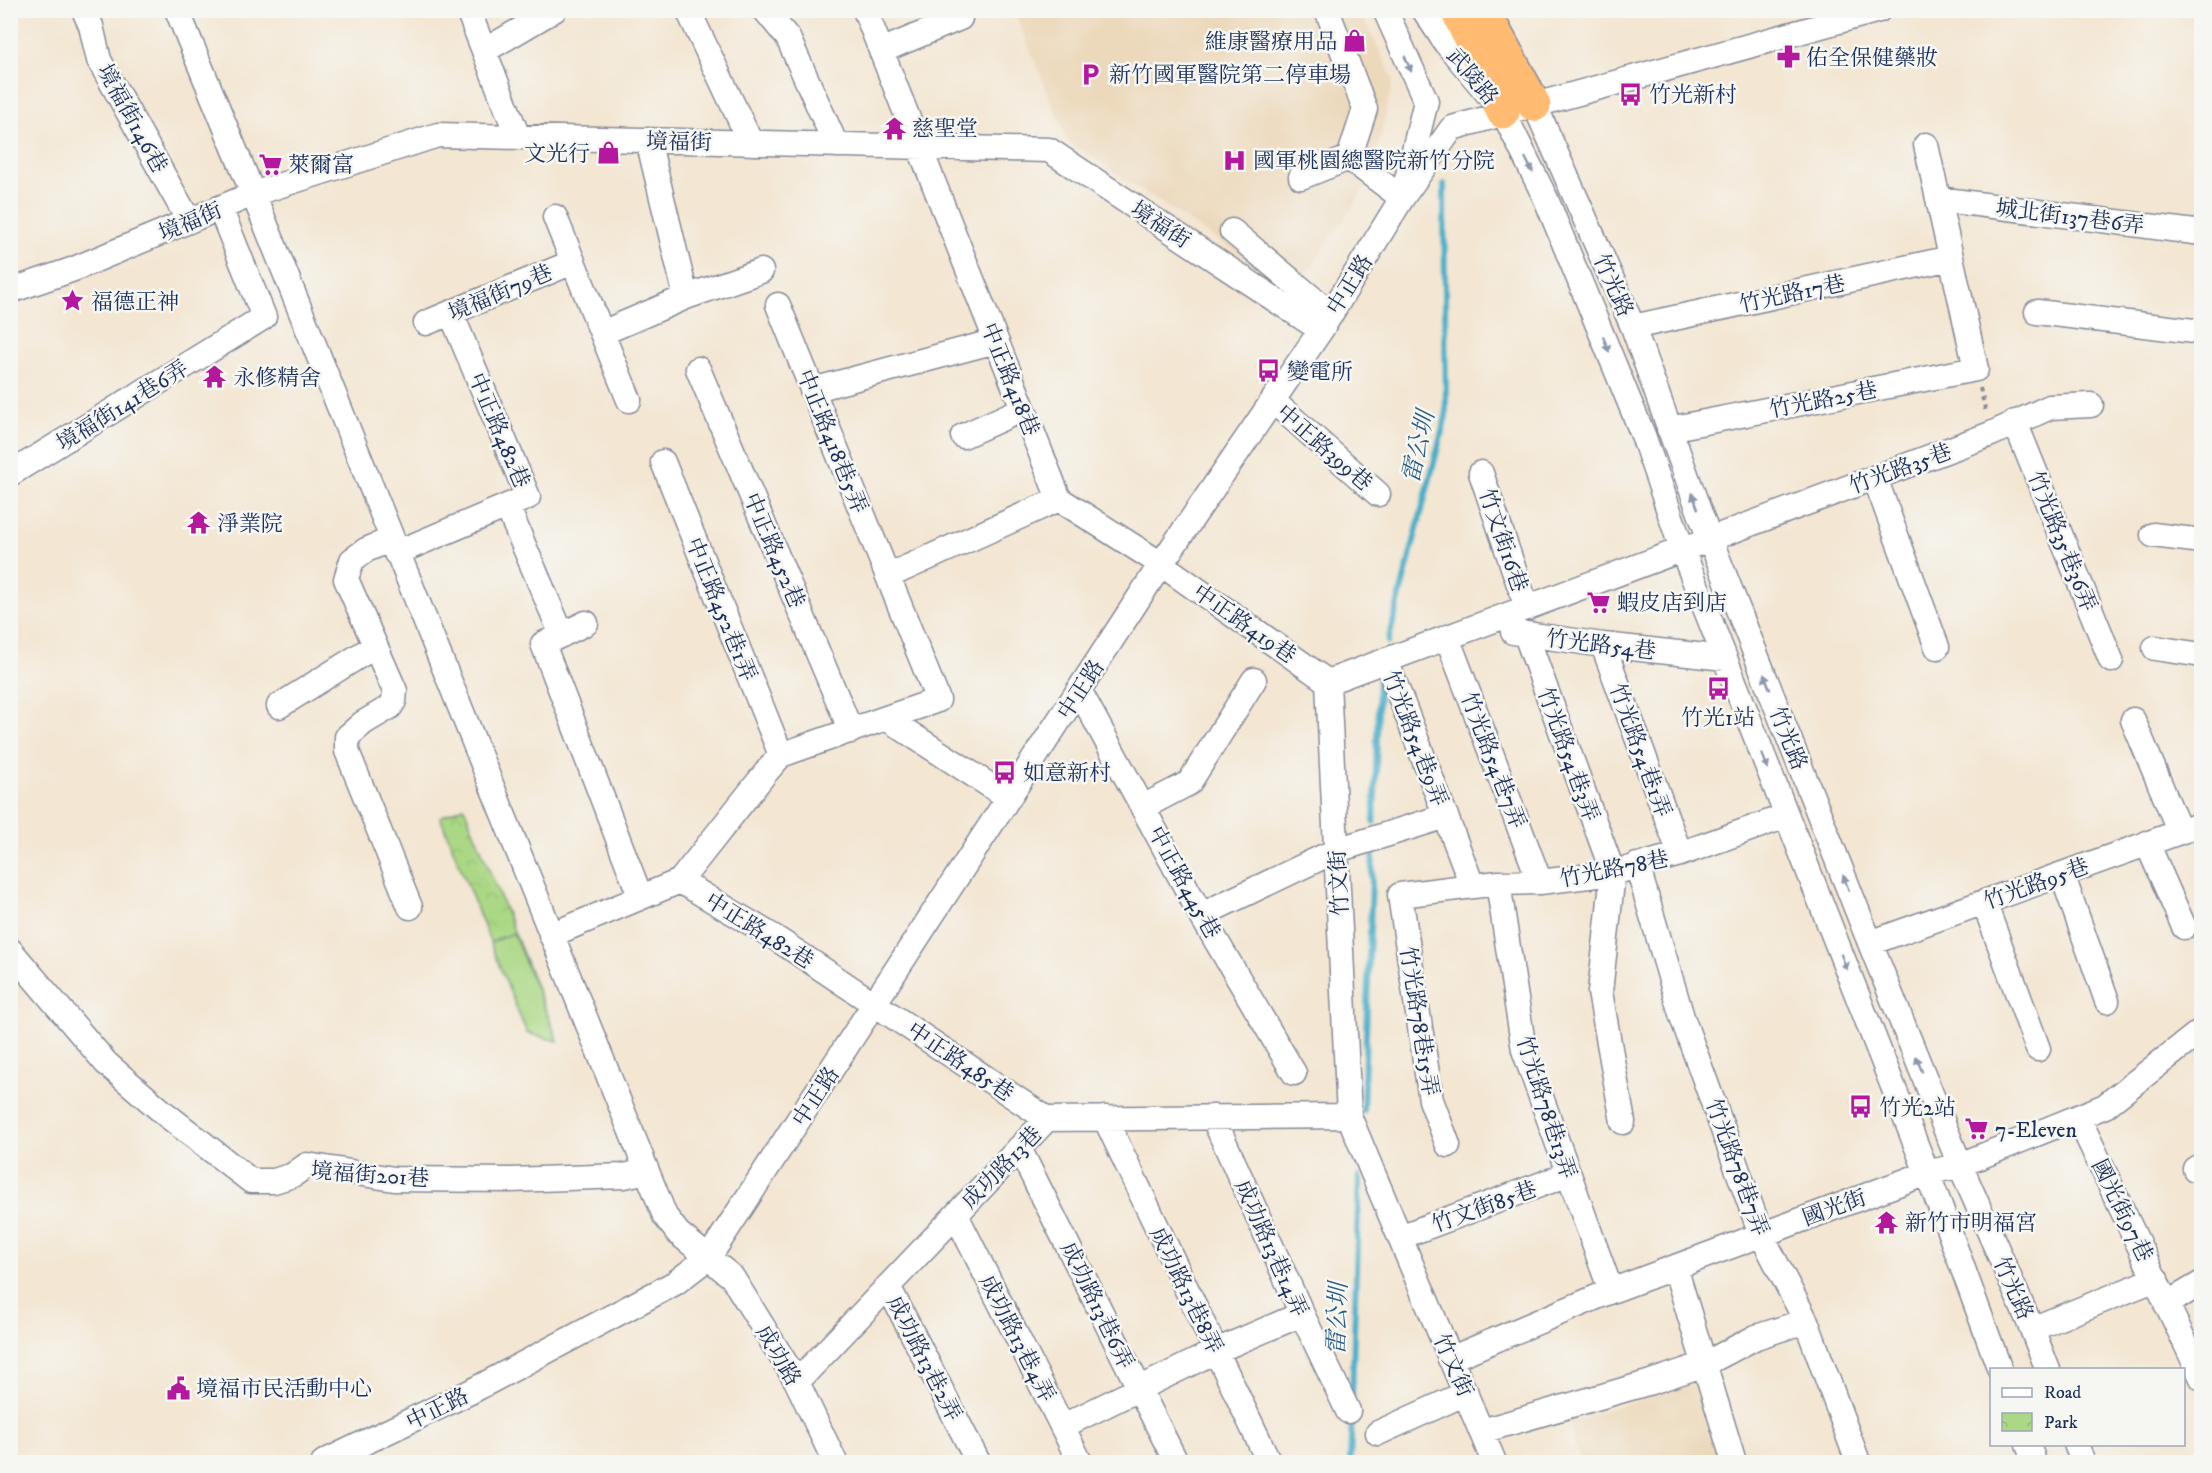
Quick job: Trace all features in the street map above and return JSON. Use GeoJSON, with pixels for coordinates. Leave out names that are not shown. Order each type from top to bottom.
{"type":"FeatureCollection","features":[{"type":"Feature","properties":{"kind":"highway"},"geometry":{"type":"LineString","coordinates":[[1457,10],[1503,112]]}},
{"type":"Feature","properties":{"kind":"highway"},"geometry":{"type":"LineString","coordinates":[[1483,10],[1534,105]]}},
{"type":"Feature","properties":{"kind":"street","name":"境福街146巷"},"geometry":{"type":"LineString","coordinates":[[84,10],[91,26],[99,60],[189,221]]}},
{"type":"Feature","properties":{"kind":"street","name":"成功路"},"geometry":{"type":"LineString","coordinates":[[177,10],[665,1216],[678,1233],[732,1276],[797,1382],[835,1462]]}},
{"type":"Feature","properties":{"kind":"street"},"geometry":{"type":"LineString","coordinates":[[468,10],[518,137]]}},
{"type":"Feature","properties":{"kind":"street"},"geometry":{"type":"LineString","coordinates":[[688,10],[752,143]]}},
{"type":"Feature","properties":{"kind":"street"},"geometry":{"type":"LineString","coordinates":[[765,10],[788,38],[836,145]]}},
{"type":"Feature","properties":{"kind":"street","name":"中正路418巷"},"geometry":{"type":"LineString","coordinates":[[865,10],[1059,499]]}},
{"type":"Feature","properties":{"kind":"street"},"geometry":{"type":"LineString","coordinates":[[1327,10],[1365,109],[1349,158]]}},
{"type":"Feature","properties":{"kind":"street"},"geometry":{"type":"LineString","coordinates":[[1349,158],[1402,198],[1426,100],[1385,10]]}},
{"type":"Feature","properties":{"kind":"street","name":"武陵路"},"geometry":{"type":"LineString","coordinates":[[1424,10],[1445,42],[1503,112]]}},
{"type":"Feature","properties":{"kind":"street","name":"武陵路"},"geometry":{"type":"LineString","coordinates":[[1500,10],[1534,105]]}},
{"type":"Feature","properties":{"kind":"street","name":"中正路"},"geometry":{"type":"LineString","coordinates":[[324,1462],[481,1387],[675,1283],[709,1257],[1161,564],[1326,322],[1402,198],[1452,128],[1874,11]]}},
{"type":"Feature","properties":{"kind":"street"},"geometry":{"type":"LineString","coordinates":[[484,51],[543,13]]}},
{"type":"Feature","properties":{"kind":"street"},"geometry":{"type":"LineString","coordinates":[[881,51],[960,18]]}},
{"type":"Feature","properties":{"kind":"street","name":"竹光路"},"geometry":{"type":"LineString","coordinates":[[1534,105],[1633,327],[1710,539],[1870,943],[1959,1165],[2047,1368]]}},
{"type":"Feature","properties":{"kind":"street","name":"竹光路"},"geometry":{"type":"LineString","coordinates":[[1503,112],[1546,199],[1643,435],[1682,549],[1927,1173],[1999,1368]]}},
{"type":"Feature","properties":{"kind":"street","name":"境福街"},"geometry":{"type":"LineString","coordinates":[[10,291],[74,268],[253,194],[438,135],[1050,150],[1326,322]]}},
{"type":"Feature","properties":{"kind":"street"},"geometry":{"type":"LineString","coordinates":[[648,140],[686,297]]}},
{"type":"Feature","properties":{"kind":"street"},"geometry":{"type":"LineString","coordinates":[[1926,145],[1976,369]]}},
{"type":"Feature","properties":{"kind":"street"},"geometry":{"type":"LineString","coordinates":[[1301,177],[1349,158]]}},
{"type":"Feature","properties":{"kind":"street","name":"城北街137巷6弄"},"geometry":{"type":"LineString","coordinates":[[1938,199],[2202,232]]}},
{"type":"Feature","properties":{"kind":"street","name":"境福街141巷6弄"},"geometry":{"type":"LineString","coordinates":[[10,474],[264,317],[220,208]]}},
{"type":"Feature","properties":{"kind":"street","name":"境福街79巷"},"geometry":{"type":"LineString","coordinates":[[555,218],[629,400]]}},
{"type":"Feature","properties":{"kind":"street"},"geometry":{"type":"LineString","coordinates":[[1232,231],[1326,322]]}},
{"type":"Feature","properties":{"kind":"street","name":"竹光路17巷"},"geometry":{"type":"LineString","coordinates":[[1633,327],[1951,258]]}},
{"type":"Feature","properties":{"kind":"street","name":"境福街79巷"},"geometry":{"type":"LineString","coordinates":[[426,323],[573,262]]}},
{"type":"Feature","properties":{"kind":"street"},"geometry":{"type":"LineString","coordinates":[[602,333],[686,297],[761,271]]}},
{"type":"Feature","properties":{"kind":"street","name":"中正路418巷5弄"},"geometry":{"type":"LineString","coordinates":[[778,306],[938,700],[886,718]]}},
{"type":"Feature","properties":{"kind":"street","name":"中正路482巷"},"geometry":{"type":"LineString","coordinates":[[451,312],[528,497],[507,506],[562,634]]}},
{"type":"Feature","properties":{"kind":"street"},"geometry":{"type":"LineString","coordinates":[[2037,312],[2202,332]]}},
{"type":"Feature","properties":{"kind":"street"},"geometry":{"type":"LineString","coordinates":[[812,390],[996,341]]}},
{"type":"Feature","properties":{"kind":"street","name":"中正路452巷"},"geometry":{"type":"LineString","coordinates":[[698,369],[851,731]]}},
{"type":"Feature","properties":{"kind":"street","name":"竹光路25巷"},"geometry":{"type":"LineString","coordinates":[[1669,429],[1976,369]]}},
{"type":"Feature","properties":{"kind":"street","name":"中正路399巷"},"geometry":{"type":"LineString","coordinates":[[1273,401],[1378,494]]}},
{"type":"Feature","properties":{"kind":"street","name":"竹光路35巷"},"geometry":{"type":"LineString","coordinates":[[1710,539],[1990,434],[2050,407],[2091,405]]}},
{"type":"Feature","properties":{"kind":"street"},"geometry":{"type":"LineString","coordinates":[[963,436],[1023,409]]}},
{"type":"Feature","properties":{"kind":"street","name":"竹光路35巷36弄"},"geometry":{"type":"LineString","coordinates":[[2015,422],[2111,660]]}},
{"type":"Feature","properties":{"kind":"street","name":"中正路452巷1弄"},"geometry":{"type":"LineString","coordinates":[[663,462],[781,755]]}},
{"type":"Feature","properties":{"kind":"street","name":"竹文街16巷"},"geometry":{"type":"LineString","coordinates":[[1481,473],[1527,608]]}},
{"type":"Feature","properties":{"kind":"street"},"geometry":{"type":"LineString","coordinates":[[1875,477],[1937,647]]}},
{"type":"Feature","properties":{"kind":"street"},"geometry":{"type":"LineString","coordinates":[[888,576],[1059,499],[1161,564]]}},
{"type":"Feature","properties":{"kind":"street"},"geometry":{"type":"LineString","coordinates":[[410,907],[347,751],[347,737],[363,723],[390,706],[394,701],[395,691],[346,579],[352,560],[366,550],[394,546],[507,506]]}},
{"type":"Feature","properties":{"kind":"street"},"geometry":{"type":"LineString","coordinates":[[2153,535],[2202,541]]}},
{"type":"Feature","properties":{"kind":"street"},"geometry":{"type":"LineString","coordinates":[[1328,682],[1710,539]]}},
{"type":"Feature","properties":{"kind":"street","name":"中正路419巷"},"geometry":{"type":"LineString","coordinates":[[1161,564],[1328,682]]}},
{"type":"Feature","properties":{"kind":"street"},"geometry":{"type":"LineString","coordinates":[[586,623],[543,644],[640,896]]}},
{"type":"Feature","properties":{"kind":"street","name":"竹光路54巷"},"geometry":{"type":"LineString","coordinates":[[1478,625],[1526,635],[1725,658]]}},
{"type":"Feature","properties":{"kind":"street","name":"竹光路54巷3弄"},"geometry":{"type":"LineString","coordinates":[[1526,635],[1613,873]]}},
{"type":"Feature","properties":{"kind":"street","name":"竹光路54巷7弄"},"geometry":{"type":"LineString","coordinates":[[1447,637],[1540,882]]}},
{"type":"Feature","properties":{"kind":"street","name":"竹光路54巷1弄"},"geometry":{"type":"LineString","coordinates":[[1603,645],[1680,854]]}},
{"type":"Feature","properties":{"kind":"street"},"geometry":{"type":"LineString","coordinates":[[279,706],[375,646]]}},
{"type":"Feature","properties":{"kind":"street"},"geometry":{"type":"LineString","coordinates":[[2155,648],[2202,655]]}},
{"type":"Feature","properties":{"kind":"street","name":"竹光路54巷9弄"},"geometry":{"type":"LineString","coordinates":[[1386,660],[1472,885]]}},
{"type":"Feature","properties":{"kind":"street"},"geometry":{"type":"LineString","coordinates":[[1143,807],[1189,783],[1254,680]]}},
{"type":"Feature","properties":{"kind":"street","name":"竹文街"},"geometry":{"type":"LineString","coordinates":[[1328,682],[1349,1116],[1494,1462]]}},
{"type":"Feature","properties":{"kind":"street","name":"中正路445巷"},"geometry":{"type":"LineString","coordinates":[[1080,690],[1201,915],[1294,1073]]}},
{"type":"Feature","properties":{"kind":"street"},"geometry":{"type":"LineString","coordinates":[[680,881],[781,755],[886,718],[1009,798]]}},
{"type":"Feature","properties":{"kind":"street"},"geometry":{"type":"LineString","coordinates":[[2133,720],[2191,828]]}},
{"type":"Feature","properties":{"kind":"street","name":"竹光路54巷9弄"},"geometry":{"type":"LineString","coordinates":[[1201,915],[1337,850],[1446,816]]}},
{"type":"Feature","properties":{"kind":"street","name":"竹光路78巷"},"geometry":{"type":"LineString","coordinates":[[1400,895],[1498,882],[1540,882],[1613,873],[1680,854],[1786,816]]}},
{"type":"Feature","properties":{"kind":"street","name":"竹光路95巷"},"geometry":{"type":"LineString","coordinates":[[1870,943],[2191,828]]}},
{"type":"Feature","properties":{"kind":"street"},"geometry":{"type":"LineString","coordinates":[[2147,843],[2184,927]]}},
{"type":"Feature","properties":{"kind":"street","name":"竹光路78巷7弄"},"geometry":{"type":"LineString","coordinates":[[1637,865],[1682,1017],[1761,1234],[1806,1321],[1858,1462]]}},
{"type":"Feature","properties":{"kind":"street"},"geometry":{"type":"LineString","coordinates":[[1613,873],[1600,992],[1623,1122]]}},
{"type":"Feature","properties":{"kind":"street"},"geometry":{"type":"LineString","coordinates":[[2062,874],[2107,1001]]}},
{"type":"Feature","properties":{"kind":"street","name":"中正路482巷"},"geometry":{"type":"LineString","coordinates":[[551,935],[680,881],[774,937],[875,1004]]}},
{"type":"Feature","properties":{"kind":"street","name":"竹光路78巷13弄"},"geometry":{"type":"LineString","coordinates":[[1498,882],[1524,1050],[1611,1291]]}},
{"type":"Feature","properties":{"kind":"street","name":"竹光路78巷15弄"},"geometry":{"type":"LineString","coordinates":[[1400,895],[1431,1100],[1448,1145]]}},
{"type":"Feature","properties":{"kind":"street"},"geometry":{"type":"LineString","coordinates":[[1984,902],[2038,1049]]}},
{"type":"Feature","properties":{"kind":"street","name":"境福街201巷"},"geometry":{"type":"LineString","coordinates":[[10,950],[106,1063],[164,1113],[251,1181],[274,1181],[293,1175],[306,1165],[394,1179],[510,1180],[612,1177],[647,1170]]}},
{"type":"Feature","properties":{"kind":"street","name":"中正路485巷"},"geometry":{"type":"LineString","coordinates":[[875,1004],[1047,1119]]}},
{"type":"Feature","properties":{"kind":"street","name":"國光街"},"geometry":{"type":"LineString","coordinates":[[1450,1359],[1611,1291],[1927,1173],[1959,1165],[2105,1106],[2202,1030]]}},
{"type":"Feature","properties":{"kind":"street","name":"成功路13巷"},"geometry":{"type":"LineString","coordinates":[[797,1382],[1047,1119],[1349,1116]]}},
{"type":"Feature","properties":{"kind":"street","name":"成功路13巷14弄"},"geometry":{"type":"LineString","coordinates":[[1213,1117],[1348,1410]]}},
{"type":"Feature","properties":{"kind":"street","name":"國光街97巷"},"geometry":{"type":"LineString","coordinates":[[2078,1117],[2202,1378]]}},
{"type":"Feature","properties":{"kind":"street","name":"成功路13巷8弄"},"geometry":{"type":"LineString","coordinates":[[1105,1118],[1269,1462]]}},
{"type":"Feature","properties":{"kind":"street","name":"成功路13巷6弄"},"geometry":{"type":"LineString","coordinates":[[1019,1148],[1176,1462]]}},
{"type":"Feature","properties":{"kind":"street","name":"竹文街85巷"},"geometry":{"type":"LineString","coordinates":[[1400,1237],[1569,1174]]}},
{"type":"Feature","properties":{"kind":"street","name":"成功路13巷4弄"},"geometry":{"type":"LineString","coordinates":[[956,1215],[1080,1462]]}},
{"type":"Feature","properties":{"kind":"street"},"geometry":{"type":"LineString","coordinates":[[1675,1267],[1734,1462]]}},
{"type":"Feature","properties":{"kind":"street"},"geometry":{"type":"LineString","coordinates":[[2032,1329],[2156,1279]]}},
{"type":"Feature","properties":{"kind":"street"},"geometry":{"type":"LineString","coordinates":[[2166,1304],[2202,1283]]}},
{"type":"Feature","properties":{"kind":"street","name":"成功路13巷2弄"},"geometry":{"type":"LineString","coordinates":[[888,1286],[978,1462]]}},
{"type":"Feature","properties":{"kind":"street"},"geometry":{"type":"LineString","coordinates":[[1063,1426],[1216,1351],[1302,1314]]}},
{"type":"Feature","properties":{"kind":"street"},"geometry":{"type":"LineString","coordinates":[[1482,1431],[1705,1364],[1756,1337],[1806,1321]]}},
{"type":"Feature","properties":{"kind":"street"},"geometry":{"type":"LineString","coordinates":[[1378,1433],[1466,1393]]}},
{"type":"Feature","properties":{"kind":"street"},"geometry":{"type":"LineString","coordinates":[[2029,1446],[2034,1462]]}},
{"type":"Feature","properties":{"kind":"street"},"geometry":{"type":"LineString","coordinates":[[2077,1446],[2083,1462]]}},
{"type":"Feature","properties":{"kind":"path"},"geometry":{"type":"LineString","coordinates":[[1976,369],[1990,434]]}},
{"type":"Feature","properties":{"kind":"shaded area","name":"國軍桃園總醫院新竹分院"},"geometry":{"type":"Polygon","coordinates":[[[1014,11],[1360,11],[1393,79],[1372,178],[1295,291],[1068,142],[1014,11]]]}},
{"type":"Feature","properties":{"kind":"shaded area"},"geometry":{"type":"Polygon","coordinates":[[[1694,1382],[1719,1462],[1581,1462],[1568,1422],[1694,1382]]]}},
{"type":"Feature","properties":{"kind":"green space"},"geometry":{"type":"Polygon","coordinates":[[[464,807],[558,1041],[527,1033],[440,817],[464,807]]]}},
{"type":"Feature","properties":{"kind":"green space"},"geometry":{"type":"Polygon","coordinates":[[[513,933],[558,1041],[527,1033],[490,943],[513,933]]]}},
{"type":"Feature","properties":{"kind":"waterway","name":"雷公圳"},"geometry":{"type":"LineString","coordinates":[[1388,642],[1446,416],[1444,184]]}},
{"type":"Feature","properties":{"kind":"waterway","name":"雷公圳"},"geometry":{"type":"LineString","coordinates":[[1374,822],[1379,680]]}},
{"type":"Feature","properties":{"kind":"waterway","name":"雷公圳"},"geometry":{"type":"LineString","coordinates":[[1363,1111],[1373,855]]}},
{"type":"Feature","properties":{"kind":"waterway","name":"雷公圳"},"geometry":{"type":"LineString","coordinates":[[1352,1399],[1359,1177]]}},
{"type":"Feature","properties":{"kind":"waterway","name":"雷公圳"},"geometry":{"type":"LineString","coordinates":[[1350,1462],[1352,1415]]}},
{"type":"Feature","properties":{"kind":"place","name":"維康醫療用品"},"geometry":{"type":"Point","coordinates":[1355,41]}},
{"type":"Feature","properties":{"kind":"place","name":"佑全保健藥妝"},"geometry":{"type":"Point","coordinates":[1788,57]}},
{"type":"Feature","properties":{"kind":"place","name":"新竹國軍醫院第二停車場"},"geometry":{"type":"Point","coordinates":[1091,74]}},
{"type":"Feature","properties":{"kind":"place","name":"竹光新村"},"geometry":{"type":"Point","coordinates":[1631,94]}},
{"type":"Feature","properties":{"kind":"place","name":"慈聖堂"},"geometry":{"type":"Point","coordinates":[894,128]}},
{"type":"Feature","properties":{"kind":"place","name":"文光行"},"geometry":{"type":"Point","coordinates":[608,153]}},
{"type":"Feature","properties":{"kind":"place","name":"國軍桃園總醫院新竹分院"},"geometry":{"type":"Point","coordinates":[1235,160]}},
{"type":"Feature","properties":{"kind":"place","name":"萊爾富"},"geometry":{"type":"Point","coordinates":[270,164]}},
{"type":"Feature","properties":{"kind":"place","name":"福德正神"},"geometry":{"type":"Point","coordinates":[73,301]}},
{"type":"Feature","properties":{"kind":"place","name":"變電所"},"geometry":{"type":"Point","coordinates":[1269,371]}},
{"type":"Feature","properties":{"kind":"place","name":"永修精舍"},"geometry":{"type":"Point","coordinates":[215,377]}},
{"type":"Feature","properties":{"kind":"place","name":"淨業院"},"geometry":{"type":"Point","coordinates":[199,523]}},
{"type":"Feature","properties":{"kind":"place","name":"蝦皮店到店"},"geometry":{"type":"Point","coordinates":[1599,602]}},
{"type":"Feature","properties":{"kind":"place","name":"竹光1站"},"geometry":{"type":"Point","coordinates":[1718,688]}},
{"type":"Feature","properties":{"kind":"place","name":"如意新村"},"geometry":{"type":"Point","coordinates":[1005,772]}},
{"type":"Feature","properties":{"kind":"place","name":"竹光2站"},"geometry":{"type":"Point","coordinates":[1861,1107]}},
{"type":"Feature","properties":{"kind":"place","name":"7-Eleven"},"geometry":{"type":"Point","coordinates":[1977,1129]}},
{"type":"Feature","properties":{"kind":"place","name":"新竹市明福宮"},"geometry":{"type":"Point","coordinates":[1887,1222]}},
{"type":"Feature","properties":{"kind":"place","name":"境福市民活動中心"},"geometry":{"type":"Point","coordinates":[178,1388]}}]}
